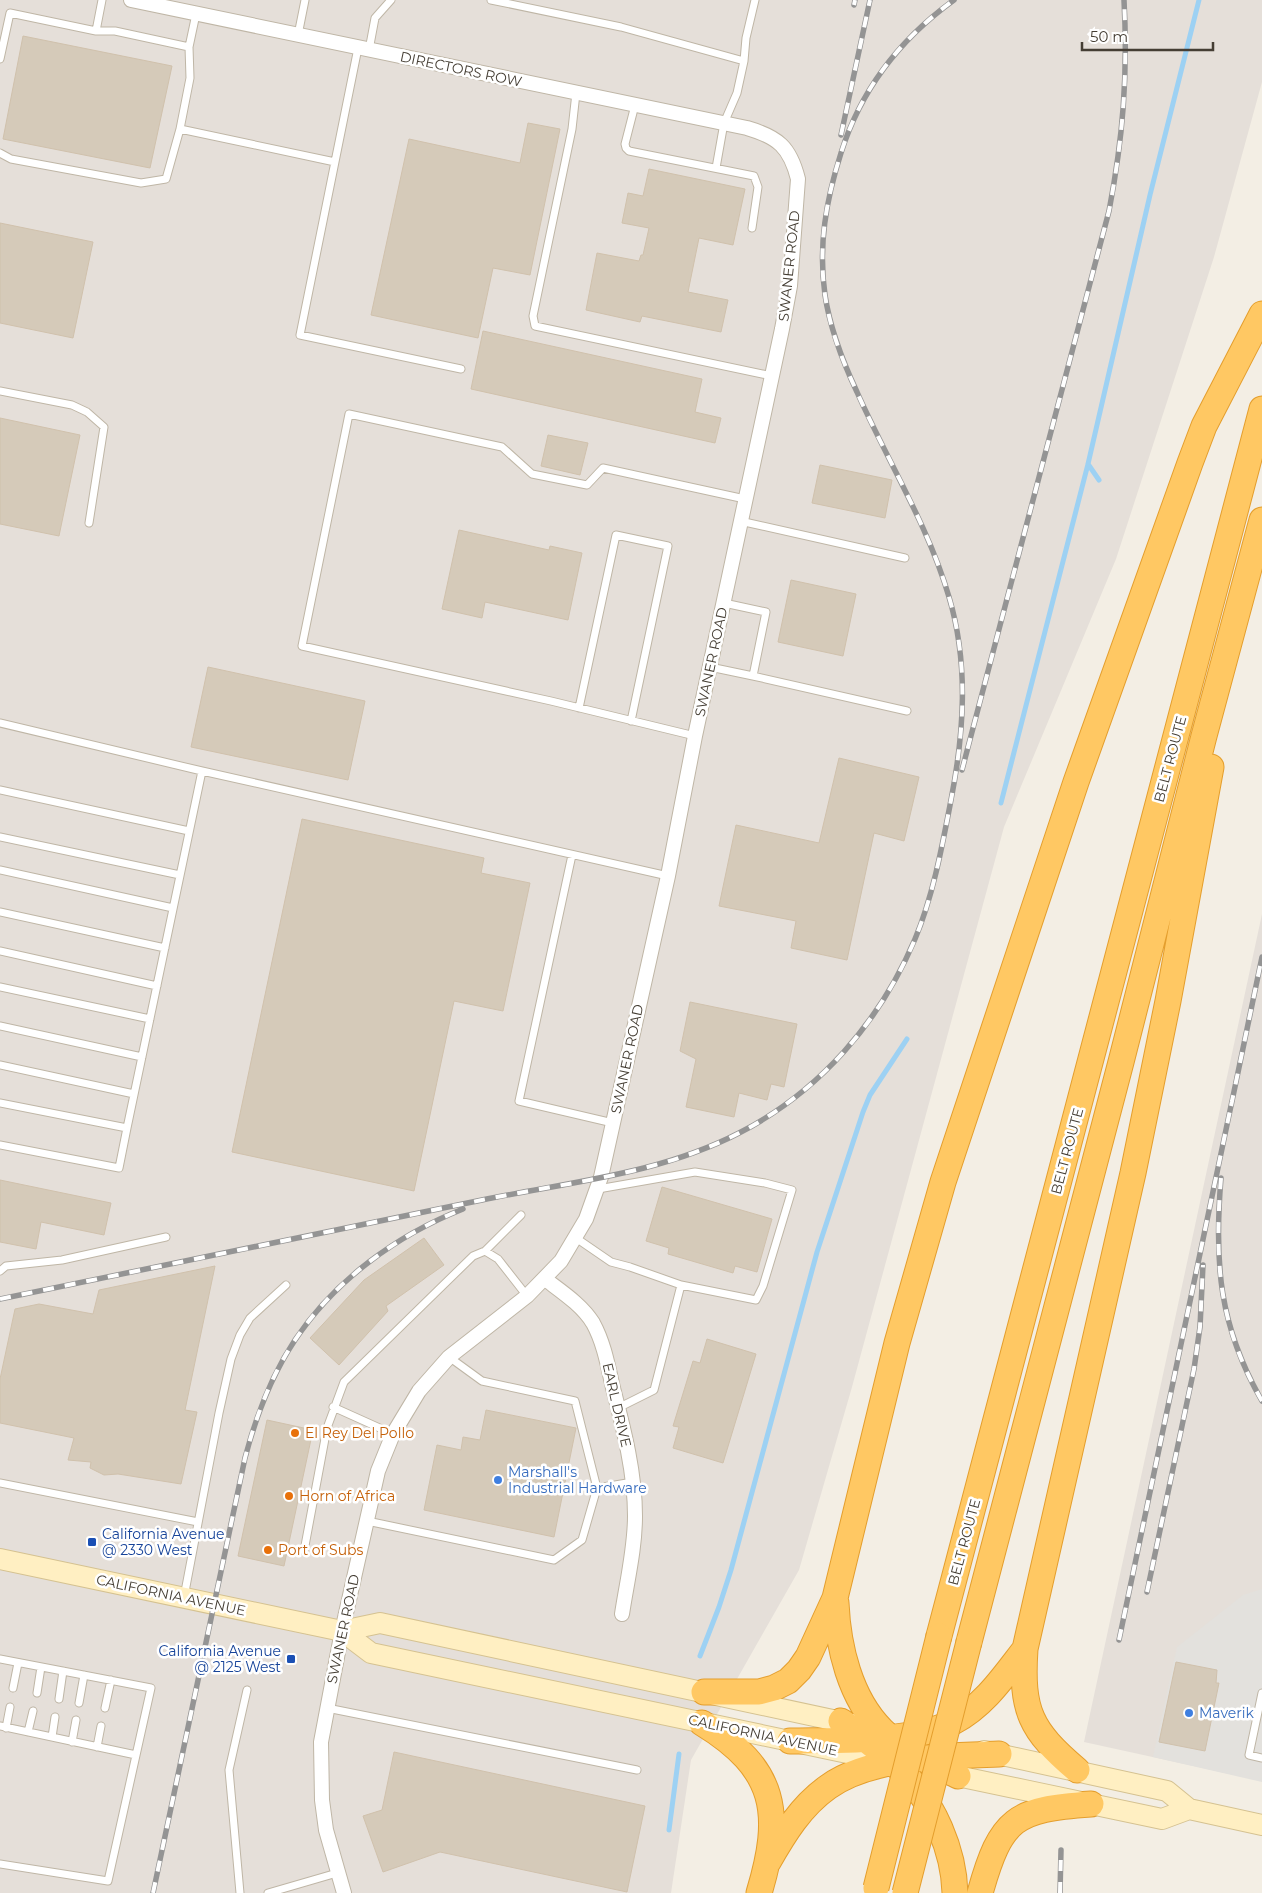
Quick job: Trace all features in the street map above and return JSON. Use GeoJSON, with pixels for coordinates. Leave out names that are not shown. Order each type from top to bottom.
{"type":"FeatureCollection","features":[{"type":"Feature","properties":{"kind":"highway"},"geometry":{"type":"LineString","coordinates":[[704,1692],[759,1692],[774,1688],[788,1681],[808,1657],[836,1598],[897,1343],[946,1172],[1076,782],[1204,426],[1262,314]]}},
{"type":"Feature","properties":{"kind":"highway","name":"BELT ROUTE"},"geometry":{"type":"LineString","coordinates":[[876,1891],[939,1636],[1262,409]]}},
{"type":"Feature","properties":{"kind":"highway","name":"BELT ROUTE"},"geometry":{"type":"LineString","coordinates":[[905,1893],[1262,520]]}},
{"type":"Feature","properties":{"kind":"highway"},"geometry":{"type":"LineString","coordinates":[[1077,1770],[1054,1750],[1033,1722],[1023,1690],[1024,1649],[1133,1173],[1168,1001],[1209,787],[1224,664]]}},
{"type":"Feature","properties":{"kind":"highway"},"geometry":{"type":"LineString","coordinates":[[836,1598],[838,1640],[845,1664],[864,1704],[886,1735],[894,1763],[918,1790],[938,1825],[951,1862],[955,1893]]}},
{"type":"Feature","properties":{"kind":"highway"},"geometry":{"type":"LineString","coordinates":[[790,1741],[886,1735],[940,1727],[954,1721],[970,1710],[999,1683],[1024,1649]]}},
{"type":"Feature","properties":{"kind":"highway"},"geometry":{"type":"LineString","coordinates":[[841,1721],[886,1735],[923,1758],[958,1776]]}},
{"type":"Feature","properties":{"kind":"highway"},"geometry":{"type":"LineString","coordinates":[[702,1723],[722,1735],[739,1749],[753,1764],[762,1778],[767,1792],[772,1820],[768,1862],[759,1893]]}},
{"type":"Feature","properties":{"kind":"highway"},"geometry":{"type":"LineString","coordinates":[[768,1862],[798,1815],[828,1787],[873,1767],[923,1758],[999,1754]]}},
{"type":"Feature","properties":{"kind":"highway"},"geometry":{"type":"LineString","coordinates":[[980,1893],[994,1850],[1001,1836],[1010,1826],[1030,1813],[1043,1808],[1091,1804]]}},
{"type":"Feature","properties":{"kind":"main road","name":"CALIFORNIA AVENUE"},"geometry":{"type":"LineString","coordinates":[[0,1559],[342,1630],[380,1624],[841,1721]]}},
{"type":"Feature","properties":{"kind":"main road","name":"CALIFORNIA AVENUE"},"geometry":{"type":"LineString","coordinates":[[342,1630],[371,1653],[702,1723],[1162,1819],[1189,1809]]}},
{"type":"Feature","properties":{"kind":"main road"},"geometry":{"type":"LineString","coordinates":[[886,1735],[999,1754],[1168,1790],[1189,1809],[1262,1825]]}},
{"type":"Feature","properties":{"kind":"street","name":"DIRECTORS ROW"},"geometry":{"type":"LineString","coordinates":[[131,0],[576,94],[724,123],[762,132],[774,138],[786,149]]}},
{"type":"Feature","properties":{"kind":"street","name":"SWANER ROAD"},"geometry":{"type":"LineString","coordinates":[[344,1893],[326,1830],[322,1800],[321,1742],[342,1630],[378,1471],[393,1434],[420,1391],[449,1357],[528,1296],[561,1261],[586,1219],[598,1188],[668,876],[695,736],[790,286],[798,179],[794,163],[786,149]]}},
{"type":"Feature","properties":{"kind":"street","name":"EARL DRIVE"},"geometry":{"type":"LineString","coordinates":[[545,1279],[580,1308],[592,1322],[601,1339],[627,1444],[633,1482],[635,1515],[633,1547],[622,1614]]}},
{"type":"Feature","properties":{"kind":"lane"},"geometry":{"type":"LineString","coordinates":[[96,31],[102,0]]}},
{"type":"Feature","properties":{"kind":"lane"},"geometry":{"type":"LineString","coordinates":[[298,35],[305,0]]}},
{"type":"Feature","properties":{"kind":"lane"},"geometry":{"type":"LineString","coordinates":[[391,0],[375,18],[363,49],[335,162],[300,336],[461,369]]}},
{"type":"Feature","properties":{"kind":"lane"},"geometry":{"type":"LineString","coordinates":[[491,0],[621,27],[744,61]]}},
{"type":"Feature","properties":{"kind":"lane"},"geometry":{"type":"LineString","coordinates":[[716,168],[724,123],[736,93],[744,61],[746,38],[755,0]]}},
{"type":"Feature","properties":{"kind":"lane"},"geometry":{"type":"LineString","coordinates":[[0,59],[10,13],[96,31],[115,31],[189,47]]}},
{"type":"Feature","properties":{"kind":"lane"},"geometry":{"type":"LineString","coordinates":[[0,153],[11,159],[141,183],[158,182],[166,179],[180,129],[190,78],[189,47],[196,14]]}},
{"type":"Feature","properties":{"kind":"lane"},"geometry":{"type":"LineString","coordinates":[[576,94],[572,129],[533,316],[535,326],[772,376]]}},
{"type":"Feature","properties":{"kind":"lane"},"geometry":{"type":"LineString","coordinates":[[635,105],[625,144],[629,151],[749,174],[756,178],[758,187],[752,228]]}},
{"type":"Feature","properties":{"kind":"lane"},"geometry":{"type":"LineString","coordinates":[[180,129],[335,162]]}},
{"type":"Feature","properties":{"kind":"lane"},"geometry":{"type":"LineString","coordinates":[[0,391],[72,405],[87,412],[104,427],[89,523]]}},
{"type":"Feature","properties":{"kind":"lane"},"geometry":{"type":"LineString","coordinates":[[695,736],[302,646],[349,414],[502,447],[532,474],[587,485],[603,468],[745,499]]}},
{"type":"Feature","properties":{"kind":"lane"},"geometry":{"type":"LineString","coordinates":[[740,521],[905,558]]}},
{"type":"Feature","properties":{"kind":"lane"},"geometry":{"type":"LineString","coordinates":[[579,708],[616,535],[668,546],[631,721]]}},
{"type":"Feature","properties":{"kind":"lane"},"geometry":{"type":"LineString","coordinates":[[724,602],[766,612],[753,676]]}},
{"type":"Feature","properties":{"kind":"lane"},"geometry":{"type":"LineString","coordinates":[[710,667],[907,710]]}},
{"type":"Feature","properties":{"kind":"lane"},"geometry":{"type":"LineString","coordinates":[[0,723],[202,771],[668,876]]}},
{"type":"Feature","properties":{"kind":"lane"},"geometry":{"type":"LineString","coordinates":[[0,1145],[119,1168],[202,771]]}},
{"type":"Feature","properties":{"kind":"lane"},"geometry":{"type":"LineString","coordinates":[[0,790],[189,831]]}},
{"type":"Feature","properties":{"kind":"lane"},"geometry":{"type":"LineString","coordinates":[[0,836],[180,875]]}},
{"type":"Feature","properties":{"kind":"lane"},"geometry":{"type":"LineString","coordinates":[[572,855],[519,1101],[613,1123]]}},
{"type":"Feature","properties":{"kind":"lane"},"geometry":{"type":"LineString","coordinates":[[0,870],[173,908]]}},
{"type":"Feature","properties":{"kind":"lane"},"geometry":{"type":"LineString","coordinates":[[0,912],[164,948]]}},
{"type":"Feature","properties":{"kind":"lane"},"geometry":{"type":"LineString","coordinates":[[0,951],[157,986]]}},
{"type":"Feature","properties":{"kind":"lane"},"geometry":{"type":"LineString","coordinates":[[0,987],[150,1019]]}},
{"type":"Feature","properties":{"kind":"lane"},"geometry":{"type":"LineString","coordinates":[[0,1026],[142,1057]]}},
{"type":"Feature","properties":{"kind":"lane"},"geometry":{"type":"LineString","coordinates":[[0,1065],[134,1094]]}},
{"type":"Feature","properties":{"kind":"lane"},"geometry":{"type":"LineString","coordinates":[[0,1103],[127,1128]]}},
{"type":"Feature","properties":{"kind":"lane"},"geometry":{"type":"LineString","coordinates":[[576,1238],[611,1262],[681,1285],[756,1300],[763,1286],[792,1190],[765,1183],[695,1172],[598,1188]]}},
{"type":"Feature","properties":{"kind":"lane"},"geometry":{"type":"LineString","coordinates":[[304,1551],[327,1428],[344,1382],[473,1256],[485,1251],[521,1215]]}},
{"type":"Feature","properties":{"kind":"lane"},"geometry":{"type":"LineString","coordinates":[[0,1271],[6,1266],[62,1260],[166,1237]]}},
{"type":"Feature","properties":{"kind":"lane"},"geometry":{"type":"LineString","coordinates":[[485,1251],[498,1259],[528,1296]]}},
{"type":"Feature","properties":{"kind":"lane"},"geometry":{"type":"LineString","coordinates":[[184,1598],[219,1413],[232,1359],[240,1335],[250,1318],[286,1285]]}},
{"type":"Feature","properties":{"kind":"lane"},"geometry":{"type":"LineString","coordinates":[[618,1408],[654,1390],[681,1285]]}},
{"type":"Feature","properties":{"kind":"lane"},"geometry":{"type":"LineString","coordinates":[[367,1521],[554,1560],[582,1540],[597,1488],[575,1401],[482,1381],[449,1357]]}},
{"type":"Feature","properties":{"kind":"lane"},"geometry":{"type":"LineString","coordinates":[[334,1408],[393,1434]]}},
{"type":"Feature","properties":{"kind":"lane"},"geometry":{"type":"LineString","coordinates":[[597,1488],[633,1482]]}},
{"type":"Feature","properties":{"kind":"lane"},"geometry":{"type":"LineString","coordinates":[[0,1483],[198,1522]]}},
{"type":"Feature","properties":{"kind":"lane"},"geometry":{"type":"LineString","coordinates":[[0,1659],[151,1688],[108,1881],[0,1864]]}},
{"type":"Feature","properties":{"kind":"lane"},"geometry":{"type":"LineString","coordinates":[[13,1688],[18,1662]]}},
{"type":"Feature","properties":{"kind":"lane"},"geometry":{"type":"LineString","coordinates":[[36,1693],[41,1667]]}},
{"type":"Feature","properties":{"kind":"lane"},"geometry":{"type":"LineString","coordinates":[[59,1699],[63,1671]]}},
{"type":"Feature","properties":{"kind":"lane"},"geometry":{"type":"LineString","coordinates":[[79,1703],[84,1675]]}},
{"type":"Feature","properties":{"kind":"lane"},"geometry":{"type":"LineString","coordinates":[[105,1708],[111,1680]]}},
{"type":"Feature","properties":{"kind":"lane"},"geometry":{"type":"LineString","coordinates":[[240,1893],[229,1770],[248,1690]]}},
{"type":"Feature","properties":{"kind":"lane"},"geometry":{"type":"LineString","coordinates":[[1262,1693],[1248,1755],[1262,1758]]}},
{"type":"Feature","properties":{"kind":"lane"},"geometry":{"type":"LineString","coordinates":[[10,1707],[3,1727],[136,1755]]}},
{"type":"Feature","properties":{"kind":"lane"},"geometry":{"type":"LineString","coordinates":[[327,1708],[637,1770]]}},
{"type":"Feature","properties":{"kind":"lane"},"geometry":{"type":"LineString","coordinates":[[28,1732],[32,1711]]}},
{"type":"Feature","properties":{"kind":"lane"},"geometry":{"type":"LineString","coordinates":[[52,1737],[56,1717]]}},
{"type":"Feature","properties":{"kind":"lane"},"geometry":{"type":"LineString","coordinates":[[72,1742],[76,1720]]}},
{"type":"Feature","properties":{"kind":"lane"},"geometry":{"type":"LineString","coordinates":[[97,1747],[101,1726]]}},
{"type":"Feature","properties":{"kind":"lane"},"geometry":{"type":"LineString","coordinates":[[268,1893],[338,1872]]}},
{"type":"Feature","properties":{"kind":"shaded area"},"geometry":{"type":"Polygon","coordinates":[[[0,0],[1262,0],[1262,82],[1214,257],[1116,559],[1004,827],[852,1387],[799,1570],[691,1760],[671,1893],[0,1893],[0,0]]]}},
{"type":"Feature","properties":{"kind":"shaded area"},"geometry":{"type":"Polygon","coordinates":[[[1262,914],[1262,1781],[1084,1742],[1262,914]]]}},
{"type":"Feature","properties":{"kind":"shaded area"},"geometry":{"type":"Polygon","coordinates":[[[1262,1589],[1262,1782],[1153,1757],[1177,1647],[1243,1595],[1262,1589]]]}},
{"type":"Feature","properties":{"kind":"building"},"geometry":{"type":"Polygon","coordinates":[[[23,36],[172,66],[150,168],[3,139],[23,36]]]}},
{"type":"Feature","properties":{"kind":"building"},"geometry":{"type":"Polygon","coordinates":[[[528,123],[560,129],[530,275],[493,268],[478,338],[371,315],[409,139],[520,163],[528,123]]]}},
{"type":"Feature","properties":{"kind":"building"},"geometry":{"type":"Polygon","coordinates":[[[649,169],[745,189],[733,245],[699,238],[688,292],[728,300],[721,332],[642,316],[640,322],[586,310],[597,253],[639,261],[641,255],[643,255],[649,228],[622,223],[628,193],[643,196],[649,169]]]}},
{"type":"Feature","properties":{"kind":"building"},"geometry":{"type":"Polygon","coordinates":[[[0,223],[93,242],[73,338],[0,323],[0,223]]]}},
{"type":"Feature","properties":{"kind":"building"},"geometry":{"type":"Polygon","coordinates":[[[483,331],[702,379],[695,412],[721,418],[715,443],[471,389],[483,331]]]}},
{"type":"Feature","properties":{"kind":"building"},"geometry":{"type":"Polygon","coordinates":[[[0,418],[80,435],[59,536],[0,524],[0,418]]]}},
{"type":"Feature","properties":{"kind":"building"},"geometry":{"type":"Polygon","coordinates":[[[548,435],[588,443],[580,475],[541,466],[548,435]]]}},
{"type":"Feature","properties":{"kind":"building"},"geometry":{"type":"Polygon","coordinates":[[[820,465],[892,480],[885,518],[812,503],[820,465]]]}},
{"type":"Feature","properties":{"kind":"building"},"geometry":{"type":"Polygon","coordinates":[[[459,530],[549,550],[550,546],[582,553],[568,620],[485,602],[482,618],[442,609],[459,530]]]}},
{"type":"Feature","properties":{"kind":"building"},"geometry":{"type":"Polygon","coordinates":[[[791,580],[856,594],[843,656],[778,642],[791,580]]]}},
{"type":"Feature","properties":{"kind":"building"},"geometry":{"type":"Polygon","coordinates":[[[208,667],[365,701],[348,780],[191,747],[208,667]]]}},
{"type":"Feature","properties":{"kind":"building"},"geometry":{"type":"Polygon","coordinates":[[[839,758],[919,777],[904,841],[874,833],[847,960],[791,948],[796,921],[719,906],[736,825],[819,843],[839,758]]]}},
{"type":"Feature","properties":{"kind":"building"},"geometry":{"type":"Polygon","coordinates":[[[302,819],[484,858],[481,873],[530,883],[503,1011],[454,1001],[414,1191],[232,1152],[302,819]]]}},
{"type":"Feature","properties":{"kind":"building"},"geometry":{"type":"Polygon","coordinates":[[[690,1002],[797,1024],[784,1087],[771,1084],[767,1100],[739,1093],[734,1117],[686,1107],[696,1059],[680,1051],[690,1002]]]}},
{"type":"Feature","properties":{"kind":"building"},"geometry":{"type":"Polygon","coordinates":[[[0,1180],[111,1203],[104,1235],[41,1222],[36,1249],[0,1242],[0,1180]]]}},
{"type":"Feature","properties":{"kind":"building"},"geometry":{"type":"Polygon","coordinates":[[[662,1187],[772,1219],[757,1272],[735,1266],[733,1273],[668,1254],[669,1248],[646,1241],[662,1187]]]}},
{"type":"Feature","properties":{"kind":"building"},"geometry":{"type":"Polygon","coordinates":[[[424,1238],[444,1265],[386,1306],[388,1311],[339,1365],[310,1338],[364,1280],[424,1238]]]}},
{"type":"Feature","properties":{"kind":"building"},"geometry":{"type":"Polygon","coordinates":[[[215,1266],[185,1410],[197,1412],[181,1484],[118,1474],[104,1475],[90,1468],[91,1462],[68,1460],[74,1438],[0,1423],[0,1379],[15,1309],[39,1304],[93,1314],[99,1290],[215,1266]]]}},
{"type":"Feature","properties":{"kind":"building"},"geometry":{"type":"Polygon","coordinates":[[[707,1339],[756,1354],[723,1463],[673,1448],[679,1427],[673,1426],[693,1361],[700,1363],[707,1339]]]}},
{"type":"Feature","properties":{"kind":"building","name":"Marshall's Industrial Hardware"},"geometry":{"type":"Polygon","coordinates":[[[486,1410],[576,1428],[554,1537],[424,1510],[437,1445],[461,1450],[463,1437],[480,1440],[486,1410]]]}},
{"type":"Feature","properties":{"kind":"building"},"geometry":{"type":"Polygon","coordinates":[[[267,1420],[313,1430],[284,1566],[238,1556],[267,1420]]]}},
{"type":"Feature","properties":{"kind":"building","name":"Maverik"},"geometry":{"type":"Polygon","coordinates":[[[1176,1662],[1217,1670],[1216,1683],[1219,1683],[1205,1751],[1159,1742],[1176,1662]]]}},
{"type":"Feature","properties":{"kind":"building"},"geometry":{"type":"Polygon","coordinates":[[[394,1752],[645,1806],[627,1892],[440,1852],[383,1872],[363,1816],[382,1810],[394,1752]]]}},
{"type":"Feature","properties":{"kind":"waterway"},"geometry":{"type":"LineString","coordinates":[[1001,803],[1088,464],[1150,195],[1199,0]]}},
{"type":"Feature","properties":{"kind":"waterway"},"geometry":{"type":"LineString","coordinates":[[1088,464],[1099,480]]}},
{"type":"Feature","properties":{"kind":"waterway"},"geometry":{"type":"LineString","coordinates":[[700,1656],[731,1570],[817,1252],[863,1112],[870,1095],[907,1039]]}},
{"type":"Feature","properties":{"kind":"waterway"},"geometry":{"type":"LineString","coordinates":[[669,1830],[679,1754]]}},
{"type":"Feature","properties":{"kind":"railway"},"geometry":{"type":"LineString","coordinates":[[854,5],[855,0]]}},
{"type":"Feature","properties":{"kind":"railway"},"geometry":{"type":"LineString","coordinates":[[841,135],[870,0]]}},
{"type":"Feature","properties":{"kind":"railway"},"geometry":{"type":"LineString","coordinates":[[0,1299],[482,1200],[614,1175],[678,1158],[709,1147],[739,1133],[795,1097],[844,1052],[865,1026],[884,999],[901,969],[915,939],[932,889],[944,836],[959,749],[962,673],[955,622],[940,570],[919,518],[852,380],[833,332],[827,308],[823,277],[823,241],[831,188],[849,130],[859,108],[871,87],[900,49],[916,31],[954,0]]}},
{"type":"Feature","properties":{"kind":"railway"},"geometry":{"type":"LineString","coordinates":[[962,770],[1109,211],[1118,158],[1125,80],[1124,0]]}},
{"type":"Feature","properties":{"kind":"railway"},"geometry":{"type":"LineString","coordinates":[[1231,1106],[1262,957]]}},
{"type":"Feature","properties":{"kind":"railway"},"geometry":{"type":"LineString","coordinates":[[1119,1640],[1232,1101]]}},
{"type":"Feature","properties":{"kind":"railway"},"geometry":{"type":"LineString","coordinates":[[1221,1178],[1218,1238],[1223,1293],[1228,1320],[1236,1346],[1262,1401]]}},
{"type":"Feature","properties":{"kind":"railway"},"geometry":{"type":"LineString","coordinates":[[153,1893],[245,1458],[259,1412],[272,1382],[286,1354],[311,1318],[348,1279],[391,1246],[438,1220],[463,1209]]}},
{"type":"Feature","properties":{"kind":"railway"},"geometry":{"type":"LineString","coordinates":[[1147,1592],[1194,1369],[1200,1327],[1203,1265]]}},
{"type":"Feature","properties":{"kind":"railway"},"geometry":{"type":"LineString","coordinates":[[1060,1893],[1061,1850]]}},
{"type":"Feature","properties":{"kind":"place","name":"El Rey Del Pollo"},"geometry":{"type":"Point","coordinates":[295,1433]}},
{"type":"Feature","properties":{"kind":"place","name":"Marshall's Industrial Hardware"},"geometry":{"type":"Point","coordinates":[498,1480]}},
{"type":"Feature","properties":{"kind":"place","name":"Horn of Africa"},"geometry":{"type":"Point","coordinates":[289,1496]}},
{"type":"Feature","properties":{"kind":"place","name":"California Avenue @ 2330 West"},"geometry":{"type":"Point","coordinates":[92,1542]}},
{"type":"Feature","properties":{"kind":"place","name":"Port of Subs"},"geometry":{"type":"Point","coordinates":[268,1550]}},
{"type":"Feature","properties":{"kind":"place","name":"California Avenue @ 2125 West"},"geometry":{"type":"Point","coordinates":[291,1659]}},
{"type":"Feature","properties":{"kind":"place","name":"Maverik"},"geometry":{"type":"Point","coordinates":[1189,1713]}}]}
